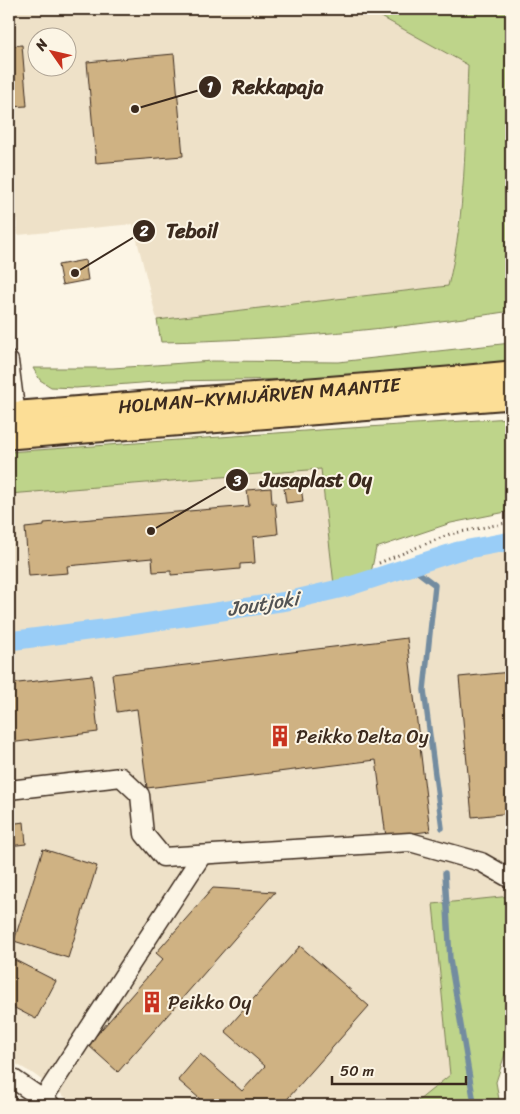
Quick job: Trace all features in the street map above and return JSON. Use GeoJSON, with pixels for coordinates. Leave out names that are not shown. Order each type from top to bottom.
{"type":"FeatureCollection","features":[{"type":"Feature","properties":{"kind":"highway","name":"HOLMAN–KYMIJÄRVEN MAANTIE"},"geometry":{"type":"LineString","coordinates":[[13,425],[511,374]]}},
{"type":"Feature","properties":{"kind":"highway","name":"HOLMAN–KYMIJÄRVEN MAANTIE"},"geometry":{"type":"LineString","coordinates":[[13,425],[511,396]]}},
{"type":"Feature","properties":{"kind":"street"},"geometry":{"type":"LineString","coordinates":[[9,361],[13,425]]}},
{"type":"Feature","properties":{"kind":"street"},"geometry":{"type":"LineString","coordinates":[[9,790],[121,777],[140,795],[144,834],[163,857],[410,842],[481,862],[511,878]]}},
{"type":"Feature","properties":{"kind":"street"},"geometry":{"type":"LineString","coordinates":[[9,1076],[47,1102],[202,855]]}},
{"type":"Feature","properties":{"kind":"path"},"geometry":{"type":"LineString","coordinates":[[379,563],[450,534],[511,522]]}},
{"type":"Feature","properties":{"kind":"shaded area"},"geometry":{"type":"Polygon","coordinates":[[[9,9],[367,9],[468,65],[462,190],[454,261],[448,286],[157,320],[133,224],[18,235],[9,143],[9,9]]]}},
{"type":"Feature","properties":{"kind":"shaded area"},"geometry":{"type":"Polygon","coordinates":[[[321,469],[334,585],[287,597],[120,623],[9,635],[9,494],[321,469]]]}},
{"type":"Feature","properties":{"kind":"shaded area"},"geometry":{"type":"Polygon","coordinates":[[[511,547],[511,896],[433,904],[450,1075],[413,1105],[76,1105],[32,1073],[9,1060],[9,645],[293,607],[341,596],[461,557],[511,547]]]}},
{"type":"Feature","properties":{"kind":"green space"},"geometry":{"type":"Polygon","coordinates":[[[367,9],[511,9],[511,311],[424,323],[293,336],[161,342],[157,320],[448,286],[454,259],[461,204],[468,65],[367,9]]]}},
{"type":"Feature","properties":{"kind":"green space"},"geometry":{"type":"Polygon","coordinates":[[[511,343],[511,363],[299,379],[167,381],[76,388],[51,387],[40,380],[33,368],[113,368],[212,361],[338,362],[511,343]]]}},
{"type":"Feature","properties":{"kind":"green space"},"geometry":{"type":"Polygon","coordinates":[[[511,418],[511,511],[451,523],[376,548],[371,573],[334,585],[321,469],[9,494],[9,452],[511,418]]]}},
{"type":"Feature","properties":{"kind":"green space"},"geometry":{"type":"Polygon","coordinates":[[[511,896],[511,1036],[496,1082],[500,1105],[413,1105],[450,1075],[433,904],[511,896]]]}},
{"type":"Feature","properties":{"kind":"building"},"geometry":{"type":"Polygon","coordinates":[[[22,45],[27,106],[9,107],[9,46],[22,45]]]}},
{"type":"Feature","properties":{"kind":"building"},"geometry":{"type":"Polygon","coordinates":[[[174,54],[183,156],[96,163],[87,62],[174,54]]]}},
{"type":"Feature","properties":{"kind":"building"},"geometry":{"type":"Polygon","coordinates":[[[85,260],[88,280],[62,285],[58,265],[85,260]]]}},
{"type":"Feature","properties":{"kind":"building"},"geometry":{"type":"Polygon","coordinates":[[[301,487],[303,501],[286,503],[284,488],[301,487]]]}},
{"type":"Feature","properties":{"kind":"building"},"geometry":{"type":"Polygon","coordinates":[[[271,488],[272,503],[275,503],[278,534],[253,537],[255,563],[240,564],[240,569],[171,575],[171,571],[153,572],[152,558],[67,566],[68,573],[29,576],[25,528],[44,526],[44,523],[249,506],[247,490],[271,488]]]}},
{"type":"Feature","properties":{"kind":"building","name":"Peikko Delta Oy"},"geometry":{"type":"Polygon","coordinates":[[[407,638],[430,831],[386,837],[376,760],[147,788],[137,709],[117,712],[112,674],[407,638]]]}},
{"type":"Feature","properties":{"kind":"building"},"geometry":{"type":"Polygon","coordinates":[[[511,672],[511,813],[472,817],[459,677],[511,672]]]}},
{"type":"Feature","properties":{"kind":"building"},"geometry":{"type":"Polygon","coordinates":[[[92,675],[98,732],[9,743],[9,684],[92,675]]]}},
{"type":"Feature","properties":{"kind":"building"},"geometry":{"type":"Polygon","coordinates":[[[24,822],[26,844],[9,846],[9,824],[24,822]]]}},
{"type":"Feature","properties":{"kind":"building"},"geometry":{"type":"Polygon","coordinates":[[[43,849],[97,866],[68,958],[14,941],[43,849]]]}},
{"type":"Feature","properties":{"kind":"building","name":"Peikko Oy"},"geometry":{"type":"Polygon","coordinates":[[[213,888],[275,892],[118,1072],[88,1045],[163,959],[156,953],[213,888]]]}},
{"type":"Feature","properties":{"kind":"building"},"geometry":{"type":"Polygon","coordinates":[[[300,946],[369,1006],[282,1105],[207,1105],[178,1080],[200,1054],[242,1091],[265,1066],[225,1031],[300,946]]]}},
{"type":"Feature","properties":{"kind":"building"},"geometry":{"type":"Polygon","coordinates":[[[9,957],[56,981],[36,1019],[9,1005],[9,957]]]}},
{"type":"Feature","properties":{"kind":"waterway","name":"Joutjoki"},"geometry":{"type":"LineString","coordinates":[[9,641],[118,627],[287,601],[347,587],[458,551],[511,541]]}},
{"type":"Feature","properties":{"kind":"waterway"},"geometry":{"type":"LineString","coordinates":[[410,566],[435,585],[424,690],[442,828]]}},
{"type":"Feature","properties":{"kind":"waterway"},"geometry":{"type":"LineString","coordinates":[[445,873],[450,960],[474,1103],[480,1105]]}},
{"type":"Feature","properties":{"kind":"place","name":"Rekkapaja"},"geometry":{"type":"Point","coordinates":[135,109]}},
{"type":"Feature","properties":{"kind":"place","name":"Teboil"},"geometry":{"type":"Point","coordinates":[75,273]}},
{"type":"Feature","properties":{"kind":"place","name":"Jusaplast Oy"},"geometry":{"type":"Point","coordinates":[151,531]}},
{"type":"Feature","properties":{"kind":"place","name":"Peikko Delta Oy"},"geometry":{"type":"Point","coordinates":[280,736]}},
{"type":"Feature","properties":{"kind":"place","name":"Peikko Oy"},"geometry":{"type":"Point","coordinates":[152,1002]}}]}
